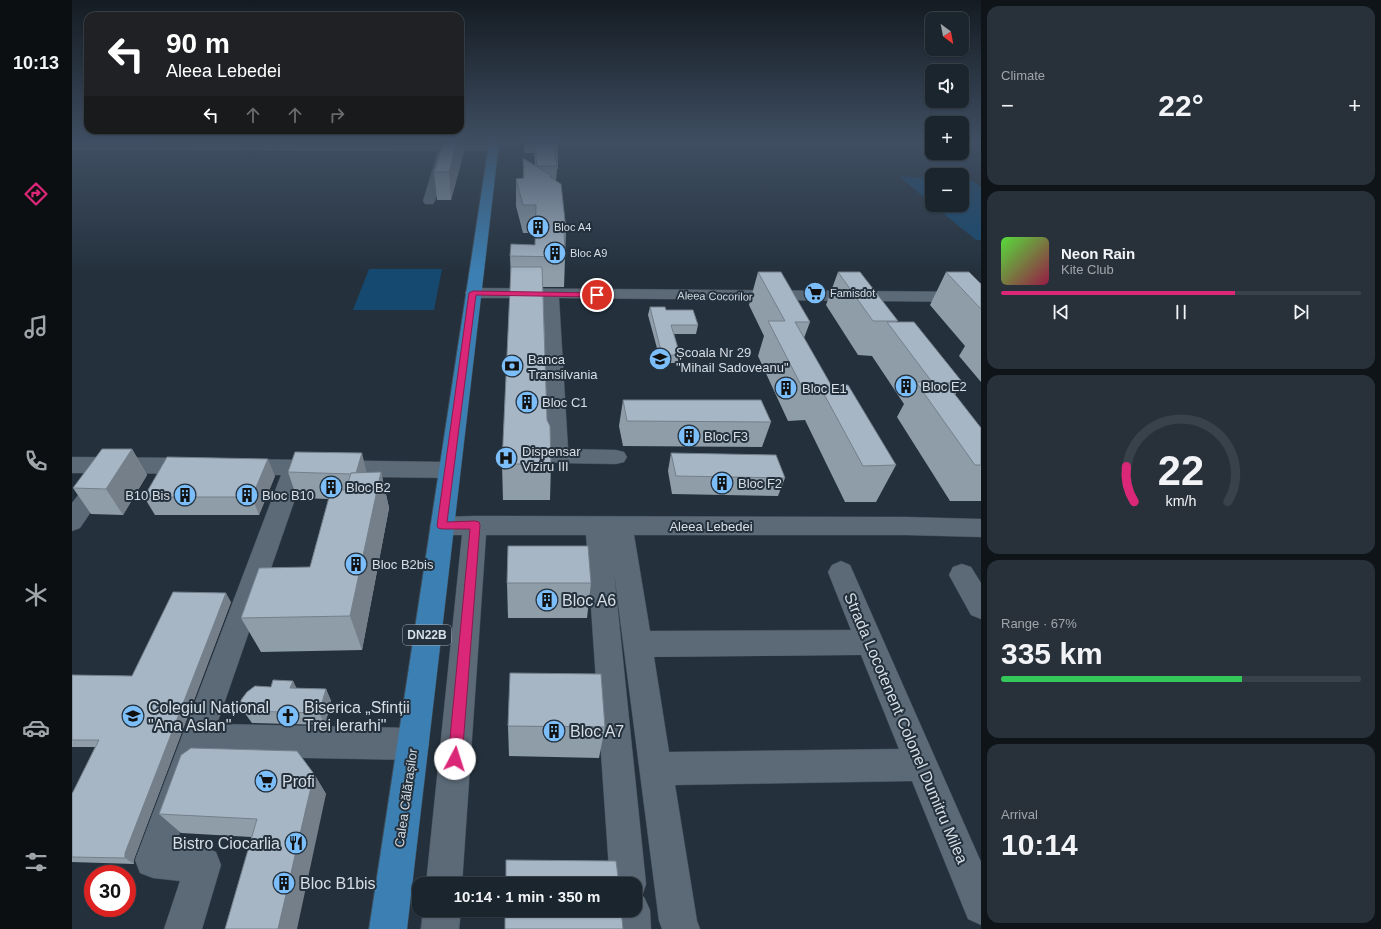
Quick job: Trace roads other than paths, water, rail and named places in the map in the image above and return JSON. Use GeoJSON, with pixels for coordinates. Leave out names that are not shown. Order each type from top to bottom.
{"type":"FeatureCollection","features":[{"type":"Feature","properties":{"kind":"main road","name":"Calea Călărașilor"},"geometry":{"type":"LineString","coordinates":[[388,929],[487,186]]}},
{"type":"Feature","properties":{"kind":"street"},"geometry":{"type":"LineString","coordinates":[[429,201],[433,186]]}},
{"type":"Feature","properties":{"kind":"street","name":"Aleea Cocorilor"},"geometry":{"type":"LineString","coordinates":[[473,293],[551,295],[981,297]]}},
{"type":"Feature","properties":{"kind":"street"},"geometry":{"type":"LineString","coordinates":[[551,295],[558,456],[616,457]]}},
{"type":"Feature","properties":{"kind":"street"},"geometry":{"type":"LineString","coordinates":[[72,465],[449,470]]}},
{"type":"Feature","properties":{"kind":"street"},"geometry":{"type":"LineString","coordinates":[[72,522],[111,465]]}},
{"type":"Feature","properties":{"kind":"street"},"geometry":{"type":"LineString","coordinates":[[183,929],[204,865],[153,860],[295,468]]}},
{"type":"Feature","properties":{"kind":"street"},"geometry":{"type":"LineString","coordinates":[[445,877],[475,525]]}},
{"type":"Feature","properties":{"kind":"street"},"geometry":{"type":"LineString","coordinates":[[608,525],[637,644],[678,921],[681,929]]}},
{"type":"Feature","properties":{"kind":"street"},"geometry":{"type":"LineString","coordinates":[[608,525],[628,877]]}},
{"type":"Feature","properties":{"kind":"street","name":"Aleea Lebedei"},"geometry":{"type":"LineString","coordinates":[[442,526],[608,525],[981,528]]}},
{"type":"Feature","properties":{"kind":"street","name":"Strada Locotenent Colonel Dumitru Milea"},"geometry":{"type":"LineString","coordinates":[[841,572],[981,906]]}},
{"type":"Feature","properties":{"kind":"street"},"geometry":{"type":"LineString","coordinates":[[962,575],[981,607]]}},
{"type":"Feature","properties":{"kind":"street"},"geometry":{"type":"LineString","coordinates":[[637,644],[870,642]]}},
{"type":"Feature","properties":{"kind":"street"},"geometry":{"type":"LineString","coordinates":[[196,740],[413,744]]}},
{"type":"Feature","properties":{"kind":"street"},"geometry":{"type":"LineString","coordinates":[[656,769],[922,765]]}},
{"type":"Feature","properties":{"kind":"street"},"geometry":{"type":"LineString","coordinates":[[440,929],[441,917]]}},
{"type":"Feature","properties":{"kind":"street"},"geometry":{"type":"LineString","coordinates":[[631,917],[632,929]]}},
{"type":"Feature","properties":{"kind":"place","name":"Bloc A4"},"geometry":{"type":"Point","coordinates":[538,227]}},
{"type":"Feature","properties":{"kind":"place","name":"Bloc A9"},"geometry":{"type":"Point","coordinates":[555,253]}},
{"type":"Feature","properties":{"kind":"place","name":"Famisdot"},"geometry":{"type":"Point","coordinates":[815,293]}},
{"type":"Feature","properties":{"kind":"place","name":"Școala Nr 29 \"Mihail Sadoveanu\""},"geometry":{"type":"Point","coordinates":[660,359]}},
{"type":"Feature","properties":{"kind":"place","name":"Banca Transilvania"},"geometry":{"type":"Point","coordinates":[512,366]}},
{"type":"Feature","properties":{"kind":"place","name":"Bloc E2"},"geometry":{"type":"Point","coordinates":[906,386]}},
{"type":"Feature","properties":{"kind":"place","name":"Bloc E1"},"geometry":{"type":"Point","coordinates":[786,388]}},
{"type":"Feature","properties":{"kind":"place","name":"Bloc C1"},"geometry":{"type":"Point","coordinates":[527,402]}},
{"type":"Feature","properties":{"kind":"place","name":"Bloc F3"},"geometry":{"type":"Point","coordinates":[689,436]}},
{"type":"Feature","properties":{"kind":"place","name":"Dispensar Viziru III"},"geometry":{"type":"Point","coordinates":[506,458]}},
{"type":"Feature","properties":{"kind":"place","name":"Bloc F2"},"geometry":{"type":"Point","coordinates":[722,483]}},
{"type":"Feature","properties":{"kind":"place","name":"Bloc B2"},"geometry":{"type":"Point","coordinates":[331,487]}},
{"type":"Feature","properties":{"kind":"place","name":"B10 Bis"},"geometry":{"type":"Point","coordinates":[185,495]}},
{"type":"Feature","properties":{"kind":"place","name":"Bloc B10"},"geometry":{"type":"Point","coordinates":[247,495]}},
{"type":"Feature","properties":{"kind":"place","name":"Bloc B2bis"},"geometry":{"type":"Point","coordinates":[356,564]}},
{"type":"Feature","properties":{"kind":"place","name":"Bloc A6"},"geometry":{"type":"Point","coordinates":[547,600]}},
{"type":"Feature","properties":{"kind":"place","name":"Colegiul Național \"Ana Aslan\""},"geometry":{"type":"Point","coordinates":[133,716]}},
{"type":"Feature","properties":{"kind":"place","name":"Biserica „Sfinții Trei Ierarhi\""},"geometry":{"type":"Point","coordinates":[288,716]}},
{"type":"Feature","properties":{"kind":"place","name":"Bloc A7"},"geometry":{"type":"Point","coordinates":[554,731]}},
{"type":"Feature","properties":{"kind":"place","name":"Profi"},"geometry":{"type":"Point","coordinates":[266,781]}},
{"type":"Feature","properties":{"kind":"place","name":"Bistro Ciocarlia"},"geometry":{"type":"Point","coordinates":[296,843]}},
{"type":"Feature","properties":{"kind":"place","name":"Bloc B1bis"},"geometry":{"type":"Point","coordinates":[284,883]}}]}
